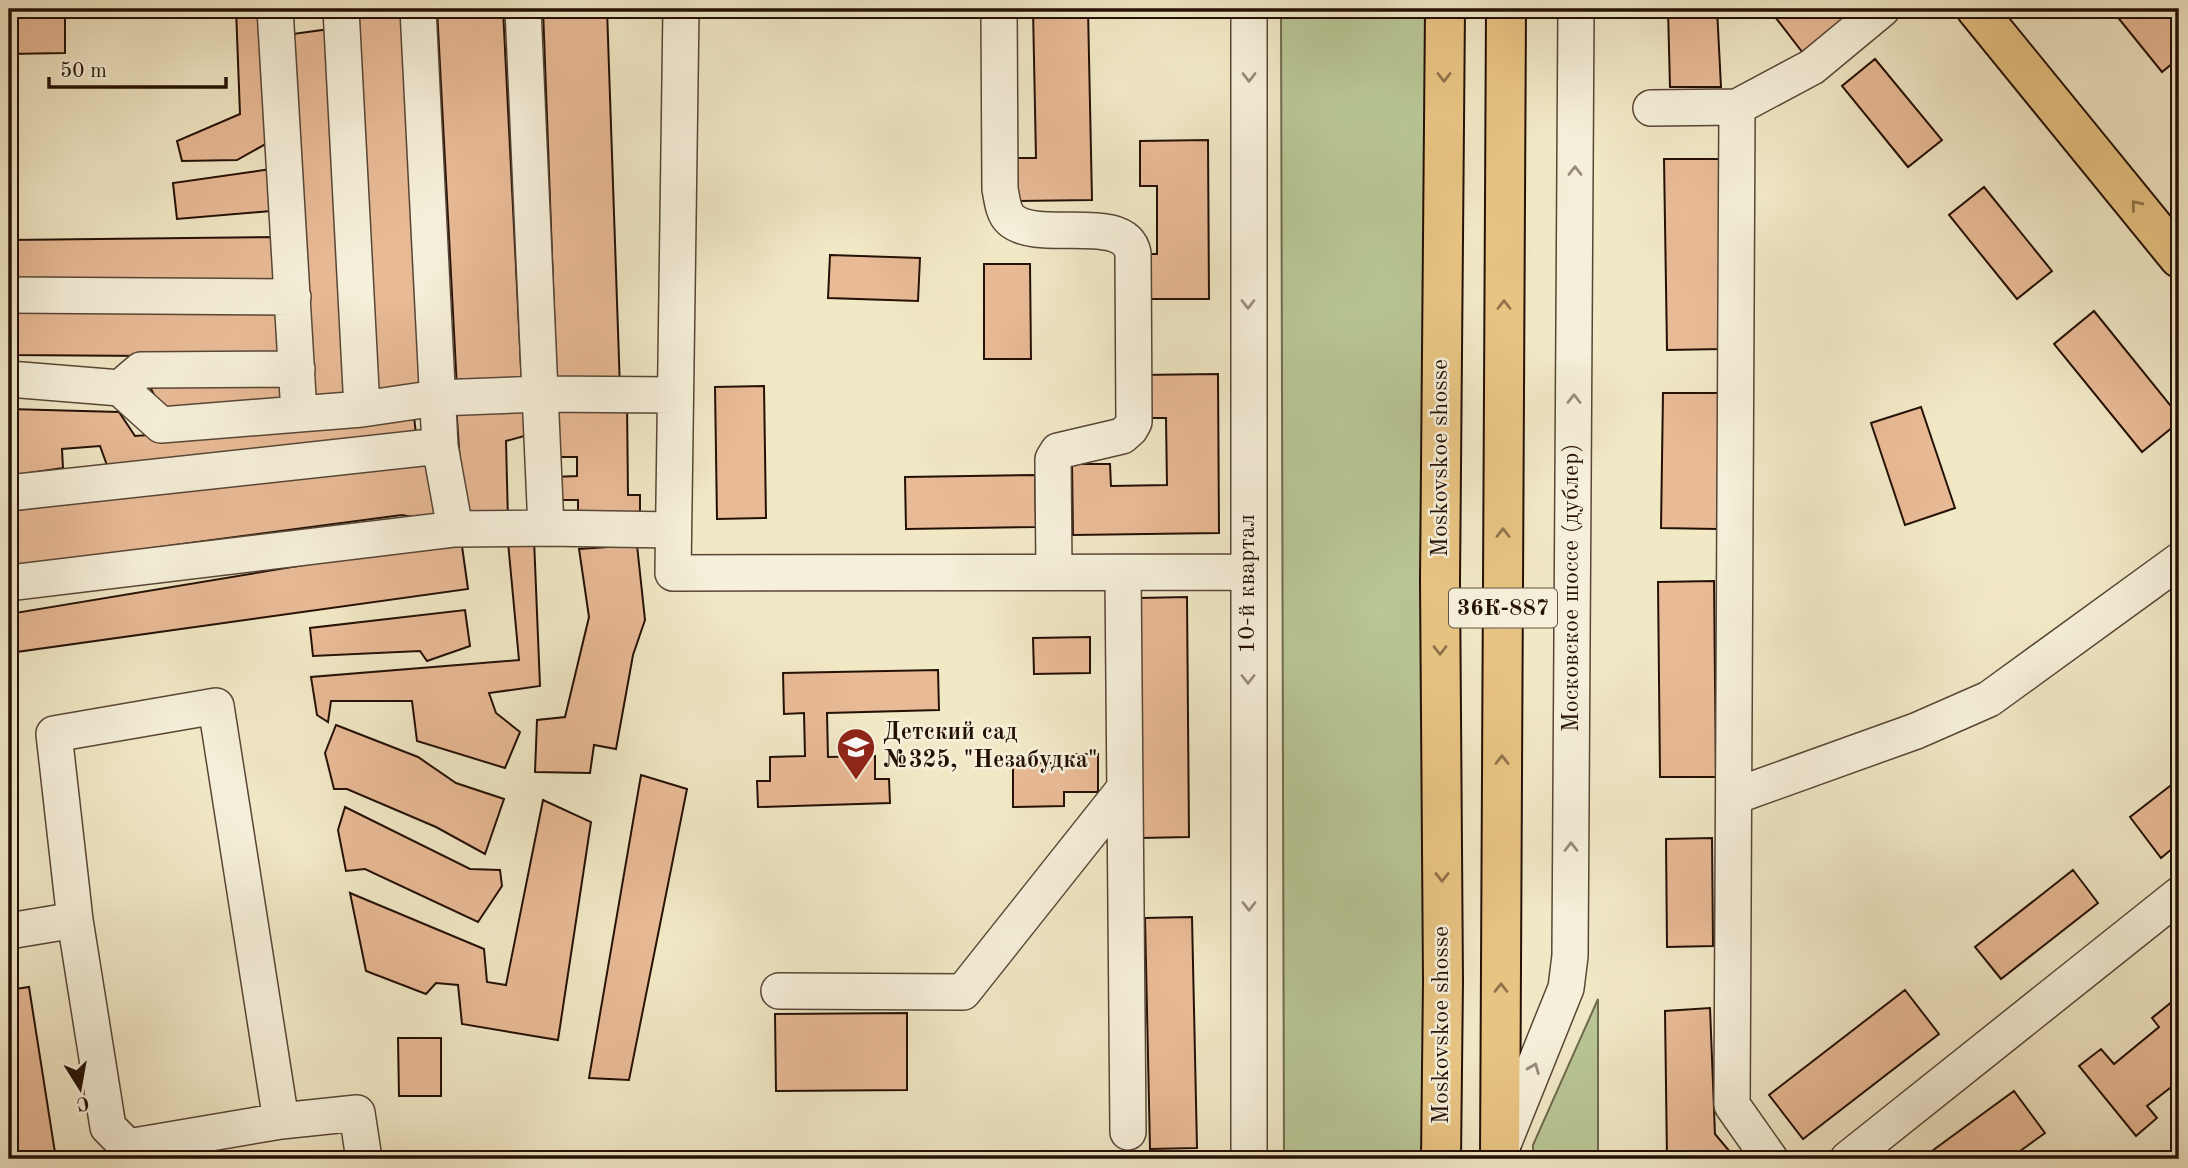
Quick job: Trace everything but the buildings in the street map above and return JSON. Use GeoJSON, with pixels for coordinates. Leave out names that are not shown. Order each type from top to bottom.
{"type":"FeatureCollection","features":[{"type":"Feature","properties":{"kind":"main road","name":"Moskovskoe shosse"},"geometry":{"type":"LineString","coordinates":[[1441,1159],[1443,981],[1440,568],[1445,9]]}},
{"type":"Feature","properties":{"kind":"main road","name":"36К-887"},"geometry":{"type":"LineString","coordinates":[[1500,1157],[1506,9]]}},
{"type":"Feature","properties":{"kind":"main road"},"geometry":{"type":"LineString","coordinates":[[1976,9],[2179,258]]}},
{"type":"Feature","properties":{"kind":"street"},"geometry":{"type":"LineString","coordinates":[[275,9],[299,414]]}},
{"type":"Feature","properties":{"kind":"street"},"geometry":{"type":"LineString","coordinates":[[341,9],[362,409]]}},
{"type":"Feature","properties":{"kind":"street"},"geometry":{"type":"LineString","coordinates":[[418,9],[440,446],[454,529]]}},
{"type":"Feature","properties":{"kind":"street"},"geometry":{"type":"LineString","coordinates":[[523,9],[546,528]]}},
{"type":"Feature","properties":{"kind":"street"},"geometry":{"type":"LineString","coordinates":[[681,9],[673,573],[1248,572]]}},
{"type":"Feature","properties":{"kind":"street"},"geometry":{"type":"LineString","coordinates":[[999,9],[1000,189],[1004,208],[1011,220],[1031,229],[1101,231],[1122,236],[1131,245],[1133,253],[1134,422],[1122,436],[1058,451],[1053,459],[1054,572]]}},
{"type":"Feature","properties":{"kind":"street","name":"10-й квартал"},"geometry":{"type":"LineString","coordinates":[[1249,9],[1249,1159]]}},
{"type":"Feature","properties":{"kind":"street","name":"Московское шоссе (дублер)"},"geometry":{"type":"LineString","coordinates":[[1500,1157],[1566,988],[1570,956],[1576,9]]}},
{"type":"Feature","properties":{"kind":"street"},"geometry":{"type":"LineString","coordinates":[[1651,108],[1738,107],[1812,67],[1882,9]]}},
{"type":"Feature","properties":{"kind":"street"},"geometry":{"type":"LineString","coordinates":[[1738,107],[1732,1105],[1770,1159]]}},
{"type":"Feature","properties":{"kind":"street"},"geometry":{"type":"LineString","coordinates":[[9,295],[293,297]]}},
{"type":"Feature","properties":{"kind":"street"},"geometry":{"type":"LineString","coordinates":[[120,388],[141,370],[297,369]]}},
{"type":"Feature","properties":{"kind":"street"},"geometry":{"type":"LineString","coordinates":[[9,379],[120,388],[161,425],[362,409],[437,398],[540,394],[675,395]]}},
{"type":"Feature","properties":{"kind":"street"},"geometry":{"type":"LineString","coordinates":[[9,493],[440,446]]}},
{"type":"Feature","properties":{"kind":"street"},"geometry":{"type":"LineString","coordinates":[[9,583],[454,529],[673,530]]}},
{"type":"Feature","properties":{"kind":"street"},"geometry":{"type":"LineString","coordinates":[[1735,796],[1916,731],[1989,699],[2179,561]]}},
{"type":"Feature","properties":{"kind":"street"},"geometry":{"type":"LineString","coordinates":[[1123,573],[1128,1132]]}},
{"type":"Feature","properties":{"kind":"street"},"geometry":{"type":"LineString","coordinates":[[281,1121],[216,706],[54,734],[75,920],[108,1127],[128,1147],[281,1121],[357,1113],[364,1159]]}},
{"type":"Feature","properties":{"kind":"street"},"geometry":{"type":"LineString","coordinates":[[779,991],[963,992],[1125,788]]}},
{"type":"Feature","properties":{"kind":"street"},"geometry":{"type":"LineString","coordinates":[[1848,1159],[2179,895]]}},
{"type":"Feature","properties":{"kind":"street"},"geometry":{"type":"LineString","coordinates":[[9,931],[75,920]]}},
{"type":"Feature","properties":{"kind":"green space"},"geometry":{"type":"Polygon","coordinates":[[[1281,9],[1444,9],[1441,1159],[1284,1159],[1281,9]]]}},
{"type":"Feature","properties":{"kind":"green space"},"geometry":{"type":"Polygon","coordinates":[[[1598,999],[1598,1159],[1533,1159],[1533,1145],[1598,999]]]}},
{"type":"Feature","properties":{"kind":"place","name":"Детский сад №325, \"Незабудка\""},"geometry":{"type":"Point","coordinates":[856,781]}}]}
